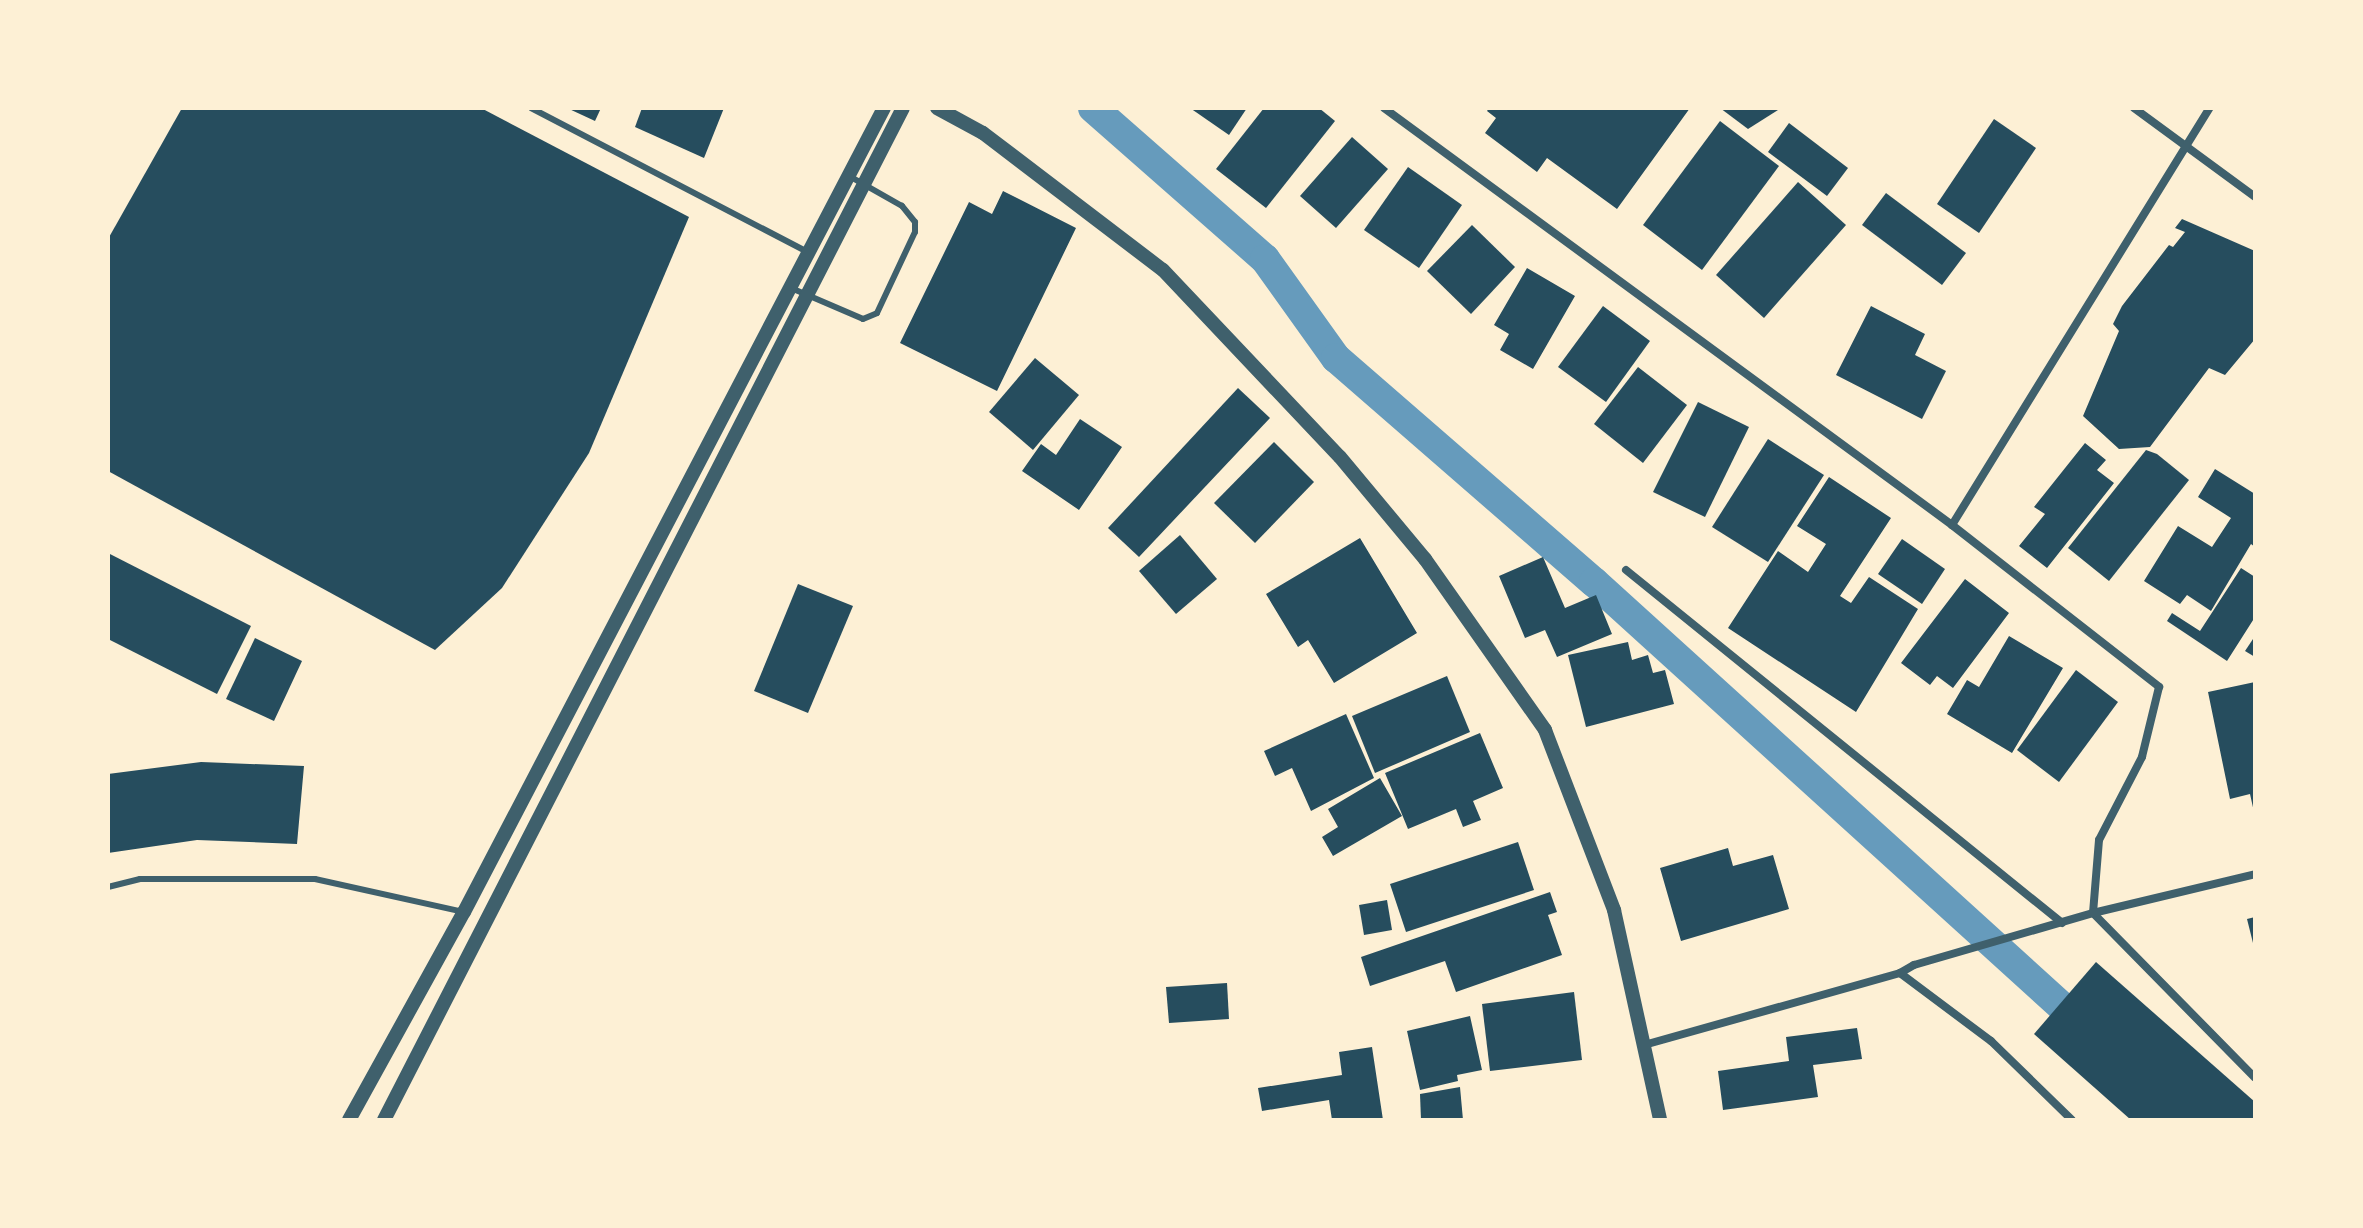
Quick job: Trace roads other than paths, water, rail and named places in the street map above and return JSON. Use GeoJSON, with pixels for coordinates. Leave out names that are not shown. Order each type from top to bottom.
{"type":"FeatureCollection","features":[{"type":"Feature","properties":{"kind":"street"},"geometry":{"type":"LineString","coordinates":[[349,1120],[464,912],[884,108]]}},
{"type":"Feature","properties":{"kind":"street"},"geometry":{"type":"LineString","coordinates":[[384,1120],[903,108]]}},
{"type":"Feature","properties":{"kind":"street"},"geometry":{"type":"LineString","coordinates":[[937,108],[983,133],[1163,270],[1340,457],[1425,559],[1545,730],[1614,910],[1660,1120]]}},
{"type":"Feature","properties":{"kind":"street"},"geometry":{"type":"LineString","coordinates":[[1384,108],[1952,525],[2159,687],[2142,757],[2099,840],[2093,913],[2255,1078]]}},
{"type":"Feature","properties":{"kind":"street"},"geometry":{"type":"LineString","coordinates":[[2134,108],[2255,197]]}},
{"type":"Feature","properties":{"kind":"street"},"geometry":{"type":"LineString","coordinates":[[1952,525],[2210,108]]}},
{"type":"Feature","properties":{"kind":"street"},"geometry":{"type":"LineString","coordinates":[[1626,570],[2062,923]]}},
{"type":"Feature","properties":{"kind":"street"},"geometry":{"type":"LineString","coordinates":[[1644,1045],[1900,973],[1914,965],[2093,913],[2255,874]]}},
{"type":"Feature","properties":{"kind":"street"},"geometry":{"type":"LineString","coordinates":[[1900,973],[1991,1041],[2072,1120]]}},
{"type":"Feature","properties":{"kind":"lane"},"geometry":{"type":"LineString","coordinates":[[531,108],[809,253]]}},
{"type":"Feature","properties":{"kind":"lane"},"geometry":{"type":"LineString","coordinates":[[790,288],[863,319],[877,313],[915,232],[915,222],[902,206],[849,176]]}},
{"type":"Feature","properties":{"kind":"lane"},"geometry":{"type":"LineString","coordinates":[[108,887],[140,879],[315,879],[464,912]]}},
{"type":"Feature","properties":{"kind":"waterway"},"geometry":{"type":"LineString","coordinates":[[1093,108],[1265,259],[1336,358],[1594,582],[2090,1032]]}}]}
